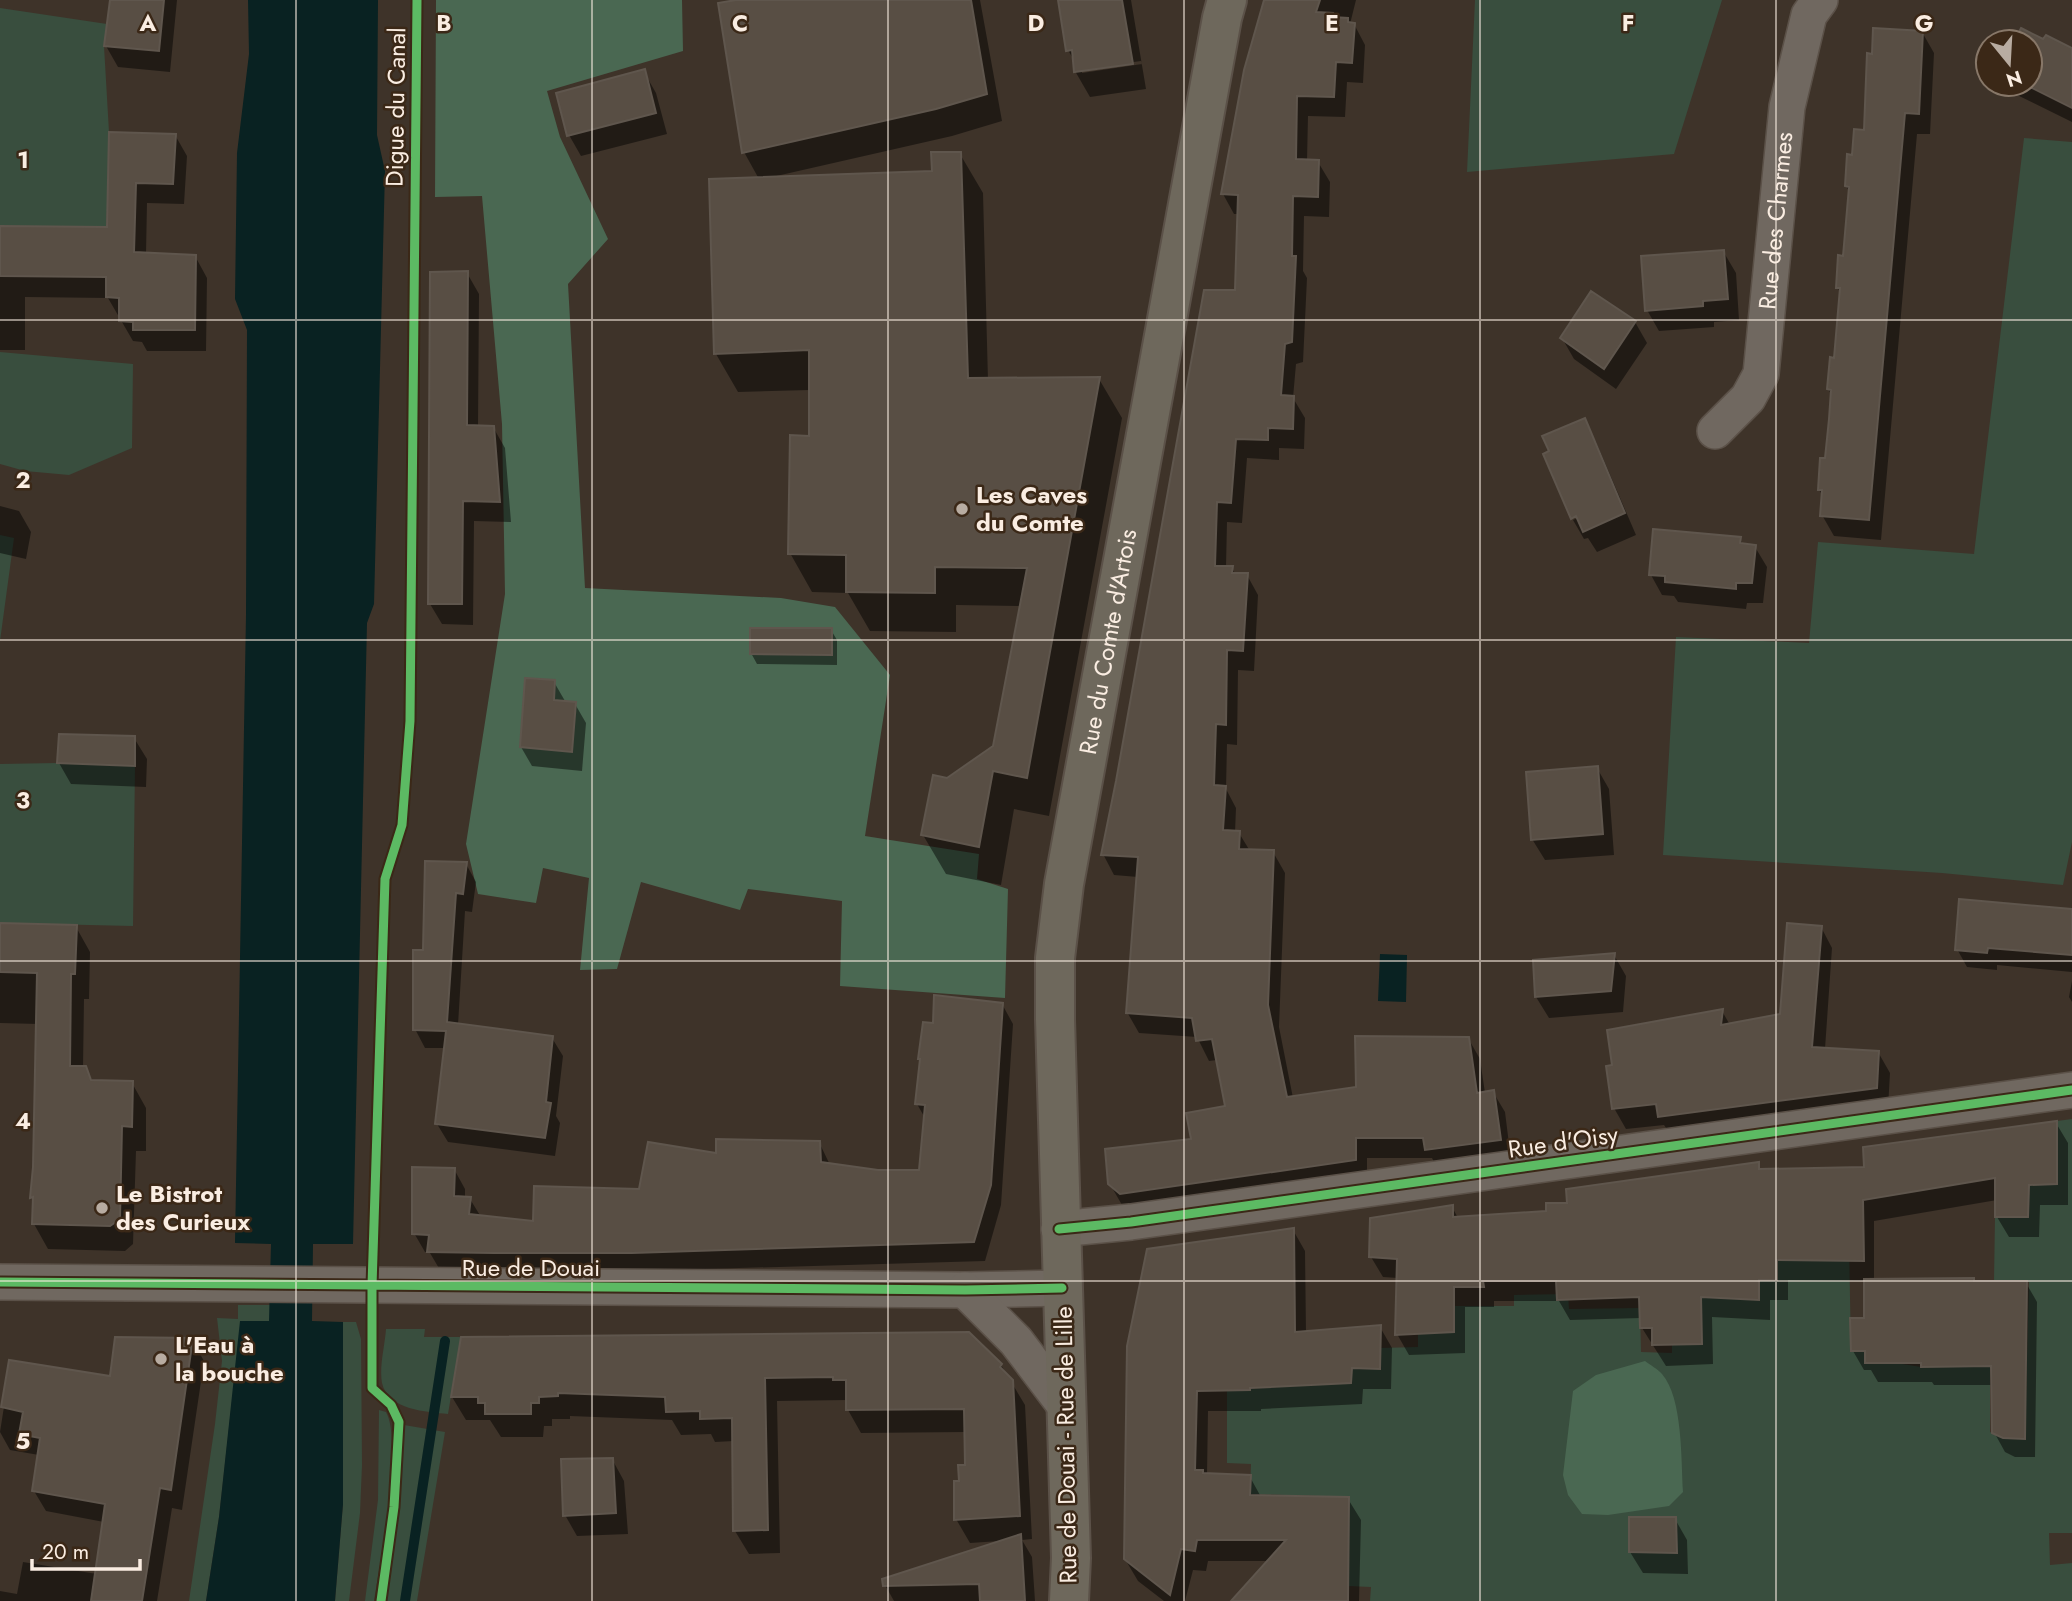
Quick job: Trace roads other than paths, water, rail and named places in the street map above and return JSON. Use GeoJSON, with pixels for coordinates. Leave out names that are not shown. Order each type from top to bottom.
{"type":"FeatureCollection","features":[{"type":"Feature","properties":{"kind":"main road","name":"Rue du Comte d'Artois"},"geometry":{"type":"LineString","coordinates":[[1062,1288],[1055,958],[1064,884],[1219,6]]}},
{"type":"Feature","properties":{"kind":"main road","name":"Rue de Douai - Rue de Lille"},"geometry":{"type":"LineString","coordinates":[[1062,1288],[1071,1558],[1069,1601]]}},
{"type":"Feature","properties":{"kind":"street","name":"Rue des Charmes"},"geometry":{"type":"LineString","coordinates":[[1715,430],[1748,398],[1761,374],[1787,107],[1809,15],[1820,0]]}},
{"type":"Feature","properties":{"kind":"street","name":"Rue d'Oisy"},"geometry":{"type":"LineString","coordinates":[[1059,1229],[1122,1223],[2072,1090]]}},
{"type":"Feature","properties":{"kind":"street","name":"Rue de Douai"},"geometry":{"type":"LineString","coordinates":[[0,1282],[965,1290],[1062,1288]]}},
{"type":"Feature","properties":{"kind":"street"},"geometry":{"type":"LineString","coordinates":[[965,1290],[1016,1341],[1066,1407]]}},
{"type":"Feature","properties":{"kind":"water"},"geometry":{"type":"Polygon","coordinates":[[[248,0],[378,0],[377,135],[385,171],[374,604],[367,623],[353,1244],[313,1244],[312,1321],[343,1322],[343,1504],[335,1601],[206,1601],[219,1517],[240,1321],[269,1321],[271,1244],[235,1243],[246,615],[247,330],[235,299],[237,153],[249,54],[248,0]]]}},
{"type":"Feature","properties":{"kind":"water"},"geometry":{"type":"Polygon","coordinates":[[[1380,954],[1407,955],[1406,1002],[1378,1001],[1380,954]]]}},
{"type":"Feature","properties":{"kind":"waterway"},"geometry":{"type":"LineString","coordinates":[[405,1601],[445,1341]]}},
{"type":"Feature","properties":{"kind":"place","name":"Les Caves du Comte"},"geometry":{"type":"Point","coordinates":[962,509]}},
{"type":"Feature","properties":{"kind":"place","name":"Le Bistrot des Curieux"},"geometry":{"type":"Point","coordinates":[102,1208]}},
{"type":"Feature","properties":{"kind":"place","name":"L'Eau à la bouche"},"geometry":{"type":"Point","coordinates":[161,1359]}}]}
